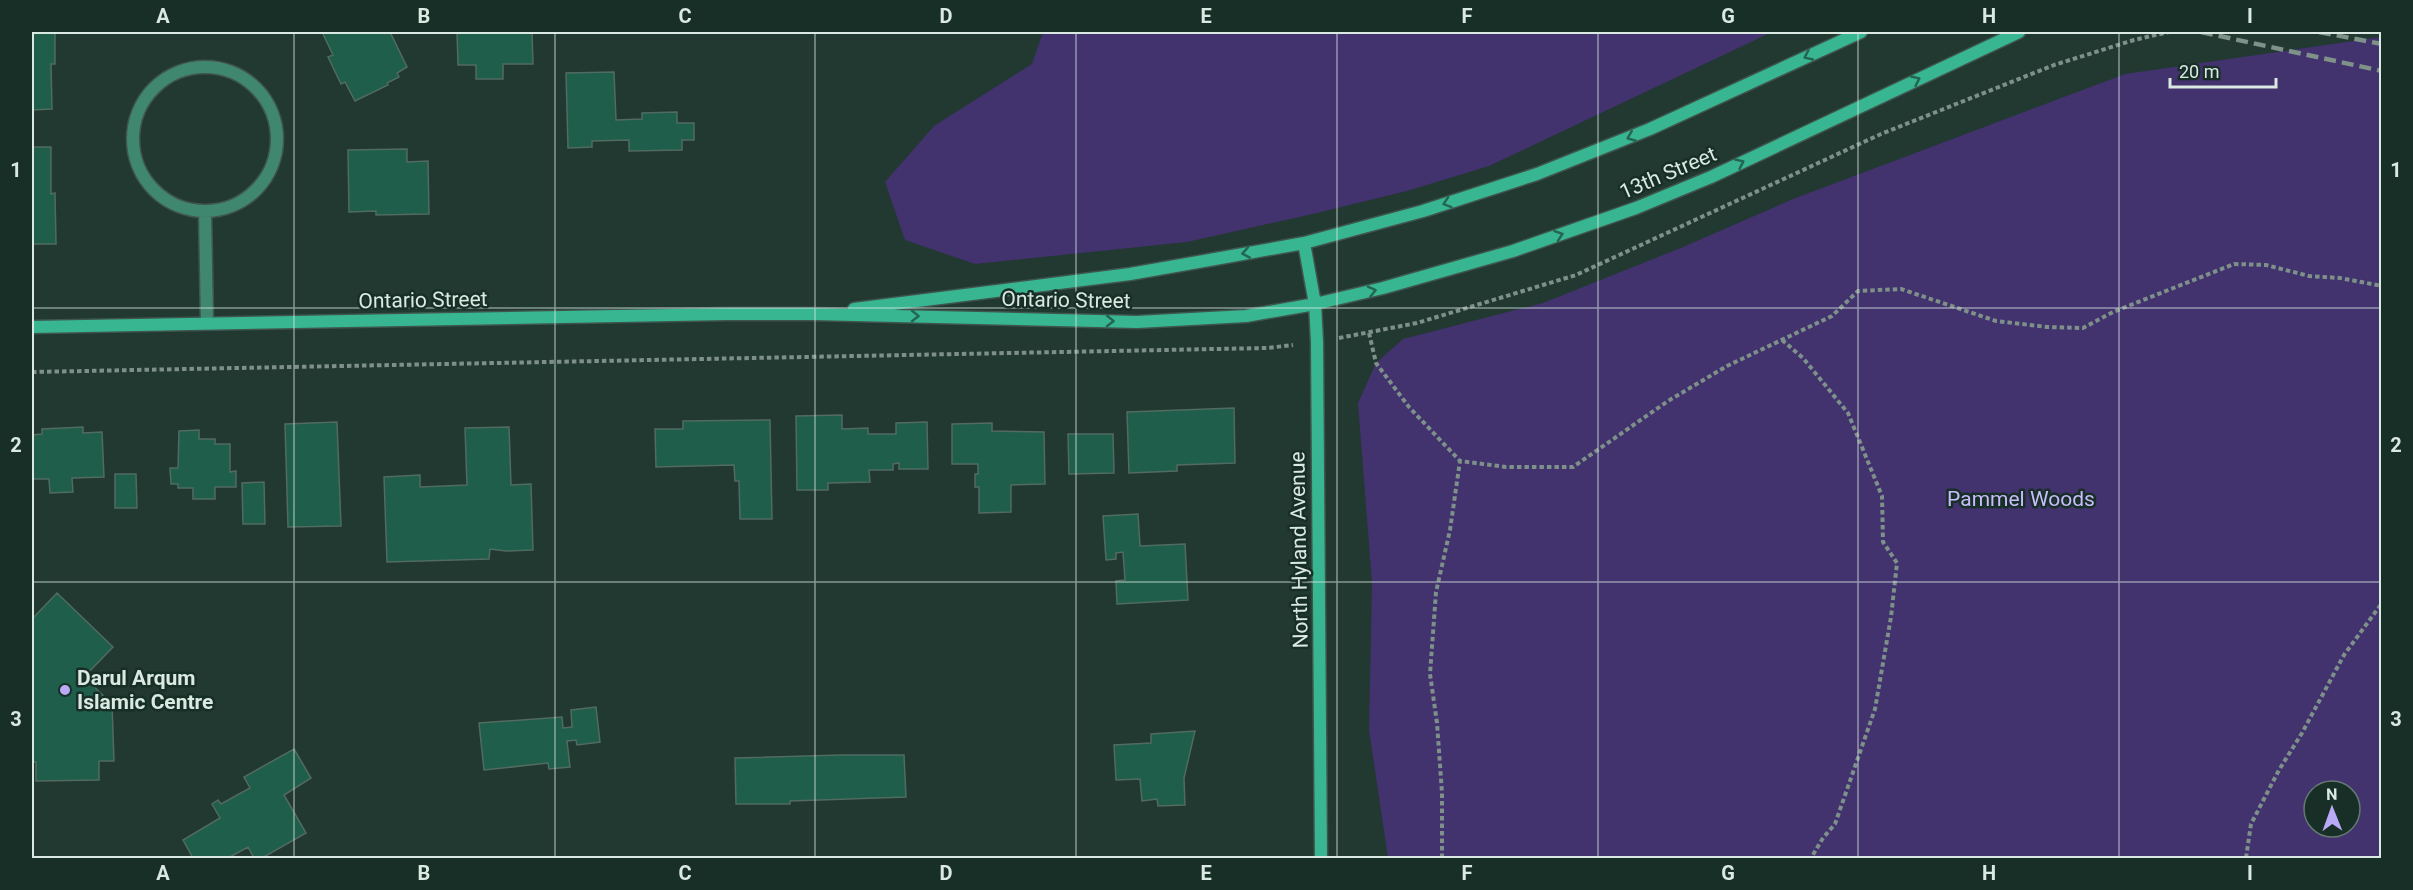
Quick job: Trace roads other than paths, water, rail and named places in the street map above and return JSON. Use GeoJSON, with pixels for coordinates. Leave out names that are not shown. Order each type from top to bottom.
{"type":"FeatureCollection","features":[{"type":"Feature","properties":{"kind":"main road"},"geometry":{"type":"LineString","coordinates":[[1304,243],[1423,211],[1537,174],[1650,129],[1861,32]]}},
{"type":"Feature","properties":{"kind":"main road","name":"13th Street"},"geometry":{"type":"LineString","coordinates":[[1315,304],[1383,288],[1513,251],[1636,208],[1711,177],[2019,32]]}},
{"type":"Feature","properties":{"kind":"main road","name":"North Hyland Avenue"},"geometry":{"type":"LineString","coordinates":[[1304,243],[1315,304],[1321,858]]}},
{"type":"Feature","properties":{"kind":"main road","name":"Ontario Street"},"geometry":{"type":"LineString","coordinates":[[814,314],[1130,274],[1304,243]]}},
{"type":"Feature","properties":{"kind":"main road","name":"Ontario Street"},"geometry":{"type":"LineString","coordinates":[[32,327],[814,314],[1137,322],[1246,316],[1315,304]]}},
{"type":"Feature","properties":{"kind":"street"},"geometry":{"type":"LineString","coordinates":[[199,66],[222,68],[243,76],[260,91],[272,110],[278,132],[276,154],[268,176],[253,193],[234,205],[205,211],[189,210],[168,201],[150,186],[138,167],[133,145],[134,122],[143,101],[158,84],[177,72],[199,66]]}},
{"type":"Feature","properties":{"kind":"street"},"geometry":{"type":"LineString","coordinates":[[205,211],[207,323]]}},
{"type":"Feature","properties":{"kind":"railway"},"geometry":{"type":"LineString","coordinates":[[2201,32],[2382,71]]}},
{"type":"Feature","properties":{"kind":"railway"},"geometry":{"type":"LineString","coordinates":[[2319,32],[2382,44]]}},
{"type":"Feature","properties":{"kind":"place","name":"Darul Arqum Islamic Centre"},"geometry":{"type":"Point","coordinates":[65,690]}},
{"type":"Feature","properties":{"kind":"park label","name":"Pammel Woods"},"geometry":{"type":"Point","coordinates":[2021,499]}}]}
